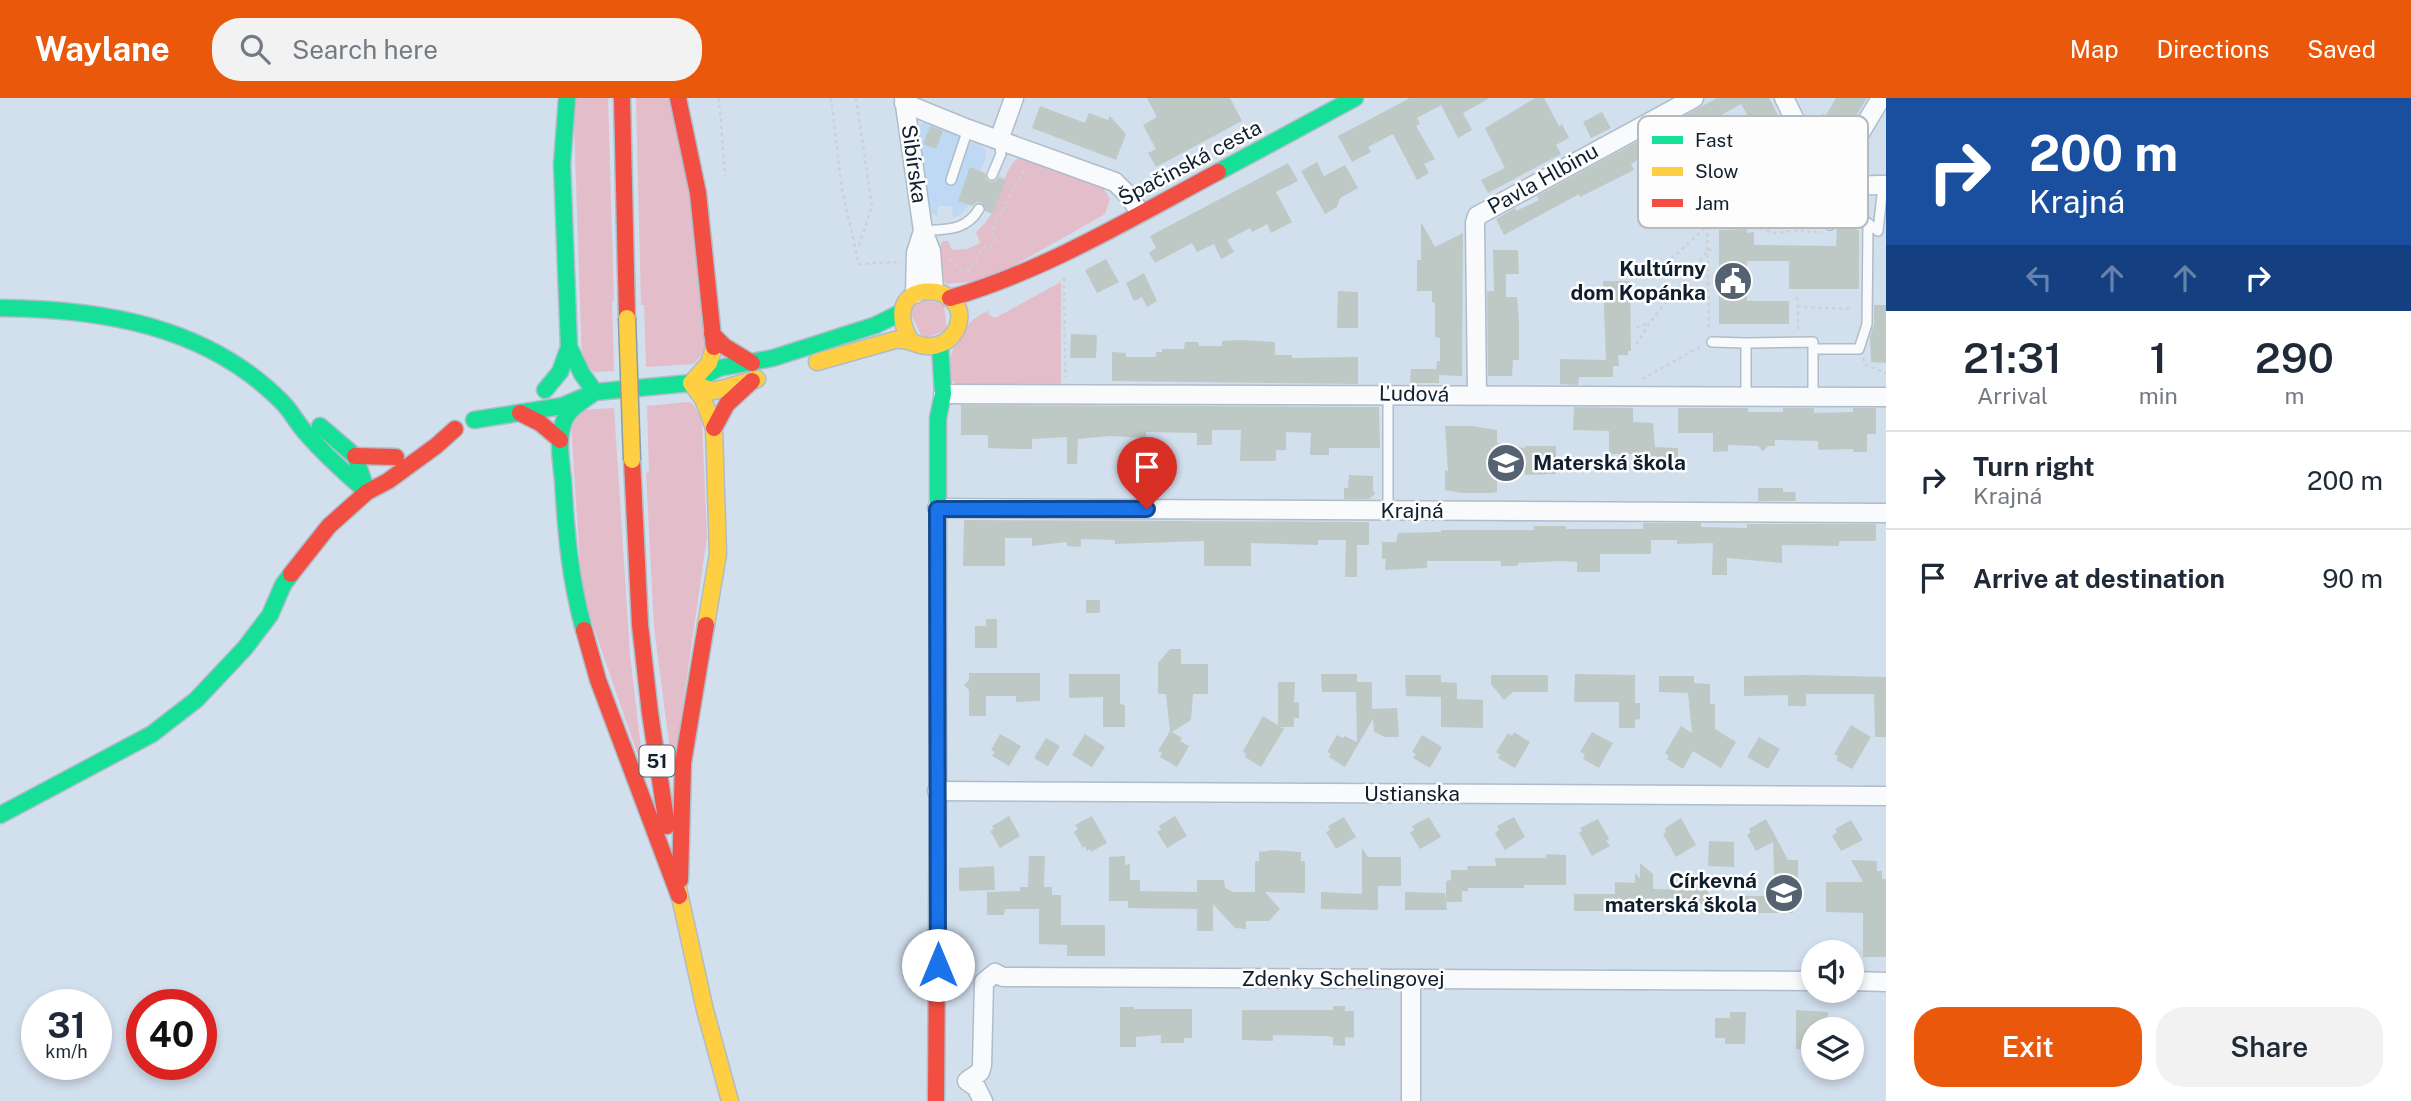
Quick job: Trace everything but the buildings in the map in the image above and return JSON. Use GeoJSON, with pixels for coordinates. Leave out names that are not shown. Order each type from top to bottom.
{"type":"FeatureCollection","features":[{"type":"Feature","properties":{"kind":"main road"},"geometry":{"type":"LineString","coordinates":[[545,390],[560,372],[569,346],[562,163],[567,98]]}},
{"type":"Feature","properties":{"kind":"main road","name":"51"},"geometry":{"type":"LineString","coordinates":[[622,98],[627,318],[640,625],[650,713],[679,896],[705,1010],[730,1101]]}},
{"type":"Feature","properties":{"kind":"main road"},"geometry":{"type":"LineString","coordinates":[[678,98],[698,193],[712,334],[713,357],[708,367],[691,383]]}},
{"type":"Feature","properties":{"kind":"main road","name":"Špačinská cesta"},"geometry":{"type":"LineString","coordinates":[[942,294],[975,291],[1081,245],[1355,98]]}},
{"type":"Feature","properties":{"kind":"main road","name":"Špačinská cesta"},"geometry":{"type":"LineString","coordinates":[[958,320],[986,307],[1081,245]]}},
{"type":"Feature","properties":{"kind":"main road"},"geometry":{"type":"LineString","coordinates":[[807,365],[881,344],[914,341],[930,347],[940,345],[955,332],[958,320],[956,308],[942,294],[924,290],[915,294],[906,302],[902,312],[903,328],[914,341],[938,418]]}},
{"type":"Feature","properties":{"kind":"main road"},"geometry":{"type":"LineString","coordinates":[[0,308],[97,312],[173,331],[230,360],[254,377],[283,403],[303,430],[336,464],[367,492]]}},
{"type":"Feature","properties":{"kind":"main road"},"geometry":{"type":"LineString","coordinates":[[474,420],[562,406],[595,392],[691,383],[719,368],[774,358],[876,325],[902,312]]}},
{"type":"Feature","properties":{"kind":"main road"},"geometry":{"type":"LineString","coordinates":[[712,334],[724,346],[752,363]]}},
{"type":"Feature","properties":{"kind":"main road"},"geometry":{"type":"LineString","coordinates":[[936,1092],[937,509],[938,418],[943,394],[940,345]]}},
{"type":"Feature","properties":{"kind":"main road"},"geometry":{"type":"LineString","coordinates":[[569,346],[582,374],[595,392]]}},
{"type":"Feature","properties":{"kind":"main road"},"geometry":{"type":"LineString","coordinates":[[691,383],[714,391],[772,375]]}},
{"type":"Feature","properties":{"kind":"main road"},"geometry":{"type":"LineString","coordinates":[[714,428],[727,404],[752,381]]}},
{"type":"Feature","properties":{"kind":"main road"},"geometry":{"type":"LineString","coordinates":[[679,896],[683,763],[718,554],[714,428],[699,391],[691,383]]}},
{"type":"Feature","properties":{"kind":"main road"},"geometry":{"type":"LineString","coordinates":[[367,492],[375,472],[396,457],[423,440],[455,429],[505,403],[571,384],[581,384],[595,392]]}},
{"type":"Feature","properties":{"kind":"main road"},"geometry":{"type":"LineString","coordinates":[[595,392],[570,411],[564,420],[560,440],[567,548],[582,626],[598,680],[679,896]]}},
{"type":"Feature","properties":{"kind":"main road"},"geometry":{"type":"LineString","coordinates":[[283,403],[313,420],[355,456],[367,492]]}},
{"type":"Feature","properties":{"kind":"main road"},"geometry":{"type":"LineString","coordinates":[[520,412],[540,423],[560,440]]}},
{"type":"Feature","properties":{"kind":"main road"},"geometry":{"type":"LineString","coordinates":[[0,815],[168,723],[220,677],[270,615],[283,585],[330,526],[367,492],[388,481],[455,429]]}},
{"type":"Feature","properties":{"kind":"main road"},"geometry":{"type":"LineString","coordinates":[[355,456],[396,457]]}},
{"type":"Feature","properties":{"kind":"main road"},"geometry":{"type":"LineString","coordinates":[[336,464],[337,483]]}},
{"type":"Feature","properties":{"kind":"main road"},"geometry":{"type":"LineString","coordinates":[[330,526],[333,505]]}},
{"type":"Feature","properties":{"kind":"street"},"geometry":{"type":"LineString","coordinates":[[999,140],[1014,98]]}},
{"type":"Feature","properties":{"kind":"street","name":"Pavla Hlbinu"},"geometry":{"type":"LineString","coordinates":[[1660,116],[1694,98]]}},
{"type":"Feature","properties":{"kind":"street"},"geometry":{"type":"LineString","coordinates":[[1784,98],[1794,116]]}},
{"type":"Feature","properties":{"kind":"street"},"geometry":{"type":"LineString","coordinates":[[1868,120],[1881,98]]}},
{"type":"Feature","properties":{"kind":"street"},"geometry":{"type":"LineString","coordinates":[[904,100],[968,129],[1115,183],[1130,197],[1140,214]]}},
{"type":"Feature","properties":{"kind":"street","name":"Sibírska"},"geometry":{"type":"LineString","coordinates":[[904,100],[923,230],[942,294]]}},
{"type":"Feature","properties":{"kind":"street","name":"Pavla Hlbinu"},"geometry":{"type":"LineString","coordinates":[[1477,395],[1477,216],[1638,128]]}},
{"type":"Feature","properties":{"kind":"street","name":"Sibírska"},"geometry":{"type":"LineString","coordinates":[[915,294],[916,261],[923,230]]}},
{"type":"Feature","properties":{"kind":"street","name":"Ľudová"},"geometry":{"type":"LineString","coordinates":[[943,394],[1886,397]]}},
{"type":"Feature","properties":{"kind":"street","name":"Krajná"},"geometry":{"type":"LineString","coordinates":[[937,509],[1886,513]]}},
{"type":"Feature","properties":{"kind":"street","name":"Ustianska"},"geometry":{"type":"LineString","coordinates":[[937,791],[1886,796]]}},
{"type":"Feature","properties":{"kind":"street","name":"Zdenky Schelingovej"},"geometry":{"type":"LineString","coordinates":[[967,1082],[980,1072],[982,1066],[984,982],[995,973],[1003,977],[1801,981]]}},
{"type":"Feature","properties":{"kind":"street"},"geometry":{"type":"LineString","coordinates":[[1411,980],[1411,1101]]}},
{"type":"Feature","properties":{"kind":"street"},"geometry":{"type":"LineString","coordinates":[[1864,981],[1886,982]]}},
{"type":"Feature","properties":{"kind":"street"},"geometry":{"type":"LineString","coordinates":[[936,1092],[967,1082],[980,1091],[983,1101]]}},
{"type":"Feature","properties":{"kind":"lane"},"geometry":{"type":"LineString","coordinates":[[951,180],[968,129]]}},
{"type":"Feature","properties":{"kind":"lane"},"geometry":{"type":"LineString","coordinates":[[992,175],[1001,154],[999,140]]}},
{"type":"Feature","properties":{"kind":"lane"},"geometry":{"type":"LineString","coordinates":[[1868,225],[1878,231],[1884,185]]}},
{"type":"Feature","properties":{"kind":"lane"},"geometry":{"type":"LineString","coordinates":[[923,230],[960,228],[974,217],[979,209]]}},
{"type":"Feature","properties":{"kind":"lane"},"geometry":{"type":"LineString","coordinates":[[1813,349],[1859,349],[1867,324],[1868,228]]}},
{"type":"Feature","properties":{"kind":"lane"},"geometry":{"type":"LineString","coordinates":[[1713,342],[1813,342],[1813,397]]}},
{"type":"Feature","properties":{"kind":"lane"},"geometry":{"type":"LineString","coordinates":[[1745,343],[1746,396]]}},
{"type":"Feature","properties":{"kind":"lane"},"geometry":{"type":"LineString","coordinates":[[1388,394],[1388,510]]}},
{"type":"Feature","properties":{"kind":"path"},"geometry":{"type":"LineString","coordinates":[[719,98],[725,176]]}},
{"type":"Feature","properties":{"kind":"path"},"geometry":{"type":"LineString","coordinates":[[831,98],[842,190],[859,264],[916,261]]}},
{"type":"Feature","properties":{"kind":"path"},"geometry":{"type":"LineString","coordinates":[[856,98],[872,206],[857,250]]}},
{"type":"Feature","properties":{"kind":"path"},"geometry":{"type":"LineString","coordinates":[[948,258],[966,275],[983,248],[993,245],[996,238],[992,231],[1030,160]]}},
{"type":"Feature","properties":{"kind":"path"},"geometry":{"type":"LineString","coordinates":[[1635,276],[1656,274],[1705,228]]}},
{"type":"Feature","properties":{"kind":"path"},"geometry":{"type":"LineString","coordinates":[[1636,383],[1710,342],[1707,228]]}},
{"type":"Feature","properties":{"kind":"path"},"geometry":{"type":"LineString","coordinates":[[1756,228],[1775,233],[1801,230],[1804,233]]}},
{"type":"Feature","properties":{"kind":"path"},"geometry":{"type":"LineString","coordinates":[[1707,250],[1716,250]]}},
{"type":"Feature","properties":{"kind":"path"},"geometry":{"type":"LineString","coordinates":[[1636,328],[1651,321],[1676,294],[1707,250]]}},
{"type":"Feature","properties":{"kind":"path"},"geometry":{"type":"LineString","coordinates":[[1064,278],[1065,385]]}},
{"type":"Feature","properties":{"kind":"path"},"geometry":{"type":"LineString","coordinates":[[1797,298],[1798,342]]}},
{"type":"Feature","properties":{"kind":"path"},"geometry":{"type":"LineString","coordinates":[[986,307],[991,317]]}},
{"type":"Feature","properties":{"kind":"path"},"geometry":{"type":"LineString","coordinates":[[1798,307],[1853,309]]}},
{"type":"Feature","properties":{"kind":"path"},"geometry":{"type":"LineString","coordinates":[[1636,344],[1651,321]]}},
{"type":"Feature","properties":{"kind":"path"},"geometry":{"type":"LineString","coordinates":[[1859,349],[1865,365],[1886,373]]}},
{"type":"Feature","properties":{"kind":"shaded area"},"geometry":{"type":"Polygon","coordinates":[[[576,98],[608,98],[614,371],[594,372],[582,363],[574,122],[576,98]]]}},
{"type":"Feature","properties":{"kind":"shaded area"},"geometry":{"type":"Polygon","coordinates":[[[636,98],[670,98],[686,170],[707,348],[694,364],[646,367],[644,305],[641,305],[636,98]]]}},
{"type":"Feature","properties":{"kind":"shaded area"},"geometry":{"type":"Polygon","coordinates":[[[927,122],[957,133],[959,143],[968,146],[978,142],[986,151],[967,207],[953,218],[952,206],[938,206],[938,216],[928,209],[917,131],[921,124],[927,122]]]}},
{"type":"Feature","properties":{"kind":"shaded area"},"geometry":{"type":"Polygon","coordinates":[[[1026,158],[1102,186],[1110,199],[1105,214],[987,281],[945,284],[937,252],[943,241],[948,241],[952,250],[967,249],[980,243],[976,232],[992,214],[1011,166],[1017,159],[1026,158]]]}},
{"type":"Feature","properties":{"kind":"shaded area"},"geometry":{"type":"Polygon","coordinates":[[[1061,282],[1061,384],[963,386],[954,383],[948,369],[950,359],[962,332],[971,322],[985,312],[995,318],[1061,282]]]}},
{"type":"Feature","properties":{"kind":"shaded area"},"geometry":{"type":"Polygon","coordinates":[[[919,299],[944,304],[947,330],[923,339],[909,310],[919,299]]]}},
{"type":"Feature","properties":{"kind":"shaded area"},"geometry":{"type":"Polygon","coordinates":[[[688,402],[693,404],[702,421],[707,537],[673,774],[654,627],[646,473],[649,472],[647,406],[688,402]]]}},
{"type":"Feature","properties":{"kind":"shaded area"},"geometry":{"type":"Polygon","coordinates":[[[614,408],[630,655],[644,773],[582,594],[571,425],[583,410],[614,408]]]}},
{"type":"Feature","properties":{"kind":"traffic: fast"},"geometry":{"type":"LineString","coordinates":[[567,98],[562,164],[569,347],[582,374],[595,392],[566,416],[560,443],[569,556],[584,630]]}},
{"type":"Feature","properties":{"kind":"traffic: fast"},"geometry":{"type":"LineString","coordinates":[[1218,172],[1355,98]]}},
{"type":"Feature","properties":{"kind":"traffic: fast"},"geometry":{"type":"LineString","coordinates":[[0,308],[77,312],[115,318],[187,339],[221,355],[253,376],[282,402],[320,448],[367,492]]}},
{"type":"Feature","properties":{"kind":"traffic: fast"},"geometry":{"type":"LineString","coordinates":[[474,420],[562,406],[595,392],[691,383],[719,368],[773,358],[876,325],[902,312]]}},
{"type":"Feature","properties":{"kind":"traffic: fast"},"geometry":{"type":"LineString","coordinates":[[938,779],[938,418],[943,394],[940,345]]}},
{"type":"Feature","properties":{"kind":"traffic: fast"},"geometry":{"type":"LineString","coordinates":[[545,390],[560,372],[569,347]]}},
{"type":"Feature","properties":{"kind":"traffic: fast"},"geometry":{"type":"LineString","coordinates":[[320,426],[355,456],[367,492]]}},
{"type":"Feature","properties":{"kind":"traffic: fast"},"geometry":{"type":"LineString","coordinates":[[0,815],[152,734],[196,700],[245,648],[270,615],[283,585],[291,574]]}},
{"type":"Feature","properties":{"kind":"traffic: slow"},"geometry":{"type":"LineString","coordinates":[[817,362],[895,340],[926,346],[940,344],[949,339],[957,328],[959,312],[953,301],[928,291],[915,294],[905,303],[902,317],[909,338]]}},
{"type":"Feature","properties":{"kind":"traffic: slow"},"geometry":{"type":"LineString","coordinates":[[627,318],[632,460]]}},
{"type":"Feature","properties":{"kind":"traffic: slow"},"geometry":{"type":"LineString","coordinates":[[706,625],[718,554],[714,428],[703,399],[691,383],[709,363],[714,347]]}},
{"type":"Feature","properties":{"kind":"traffic: slow"},"geometry":{"type":"LineString","coordinates":[[691,383],[714,391],[757,379]]}},
{"type":"Feature","properties":{"kind":"traffic: slow"},"geometry":{"type":"LineString","coordinates":[[676,879],[705,1010],[730,1101]]}},
{"type":"Feature","properties":{"kind":"traffic: jam"},"geometry":{"type":"LineString","coordinates":[[622,98],[627,318]]}},
{"type":"Feature","properties":{"kind":"traffic: jam"},"geometry":{"type":"LineString","coordinates":[[678,98],[698,193],[714,347]]}},
{"type":"Feature","properties":{"kind":"traffic: jam"},"geometry":{"type":"LineString","coordinates":[[950,298],[1053,259],[1218,172]]}},
{"type":"Feature","properties":{"kind":"traffic: jam"},"geometry":{"type":"LineString","coordinates":[[712,334],[724,346],[752,363]]}},
{"type":"Feature","properties":{"kind":"traffic: jam"},"geometry":{"type":"LineString","coordinates":[[714,428],[727,404],[752,381]]}},
{"type":"Feature","properties":{"kind":"traffic: jam"},"geometry":{"type":"LineString","coordinates":[[520,413],[540,423],[560,440]]}},
{"type":"Feature","properties":{"kind":"traffic: jam"},"geometry":{"type":"LineString","coordinates":[[291,574],[329,526],[367,492],[388,481],[455,429]]}},
{"type":"Feature","properties":{"kind":"traffic: jam"},"geometry":{"type":"LineString","coordinates":[[355,456],[396,457]]}},
{"type":"Feature","properties":{"kind":"traffic: jam"},"geometry":{"type":"LineString","coordinates":[[632,460],[640,625],[667,826]]}},
{"type":"Feature","properties":{"kind":"traffic: jam"},"geometry":{"type":"LineString","coordinates":[[680,880],[683,763],[706,625]]}},
{"type":"Feature","properties":{"kind":"traffic: jam"},"geometry":{"type":"LineString","coordinates":[[584,630],[598,680],[679,896]]}},
{"type":"Feature","properties":{"kind":"traffic: jam"},"geometry":{"type":"LineString","coordinates":[[936,1101],[938,779]]}},
{"type":"Feature","properties":{"kind":"place","name":"Kultúrny dom Kopánka"},"geometry":{"type":"Point","coordinates":[1733,281]}},
{"type":"Feature","properties":{"kind":"place","name":"Materská škola"},"geometry":{"type":"Point","coordinates":[1506,463]}},
{"type":"Feature","properties":{"kind":"place","name":"Církevná materská škola"},"geometry":{"type":"Point","coordinates":[1784,893]}},
{"type":"Feature","properties":{"kind":"route"},"geometry":{"type":"LineString","coordinates":[[938,965],[937,509],[1147,509]]}}]}
